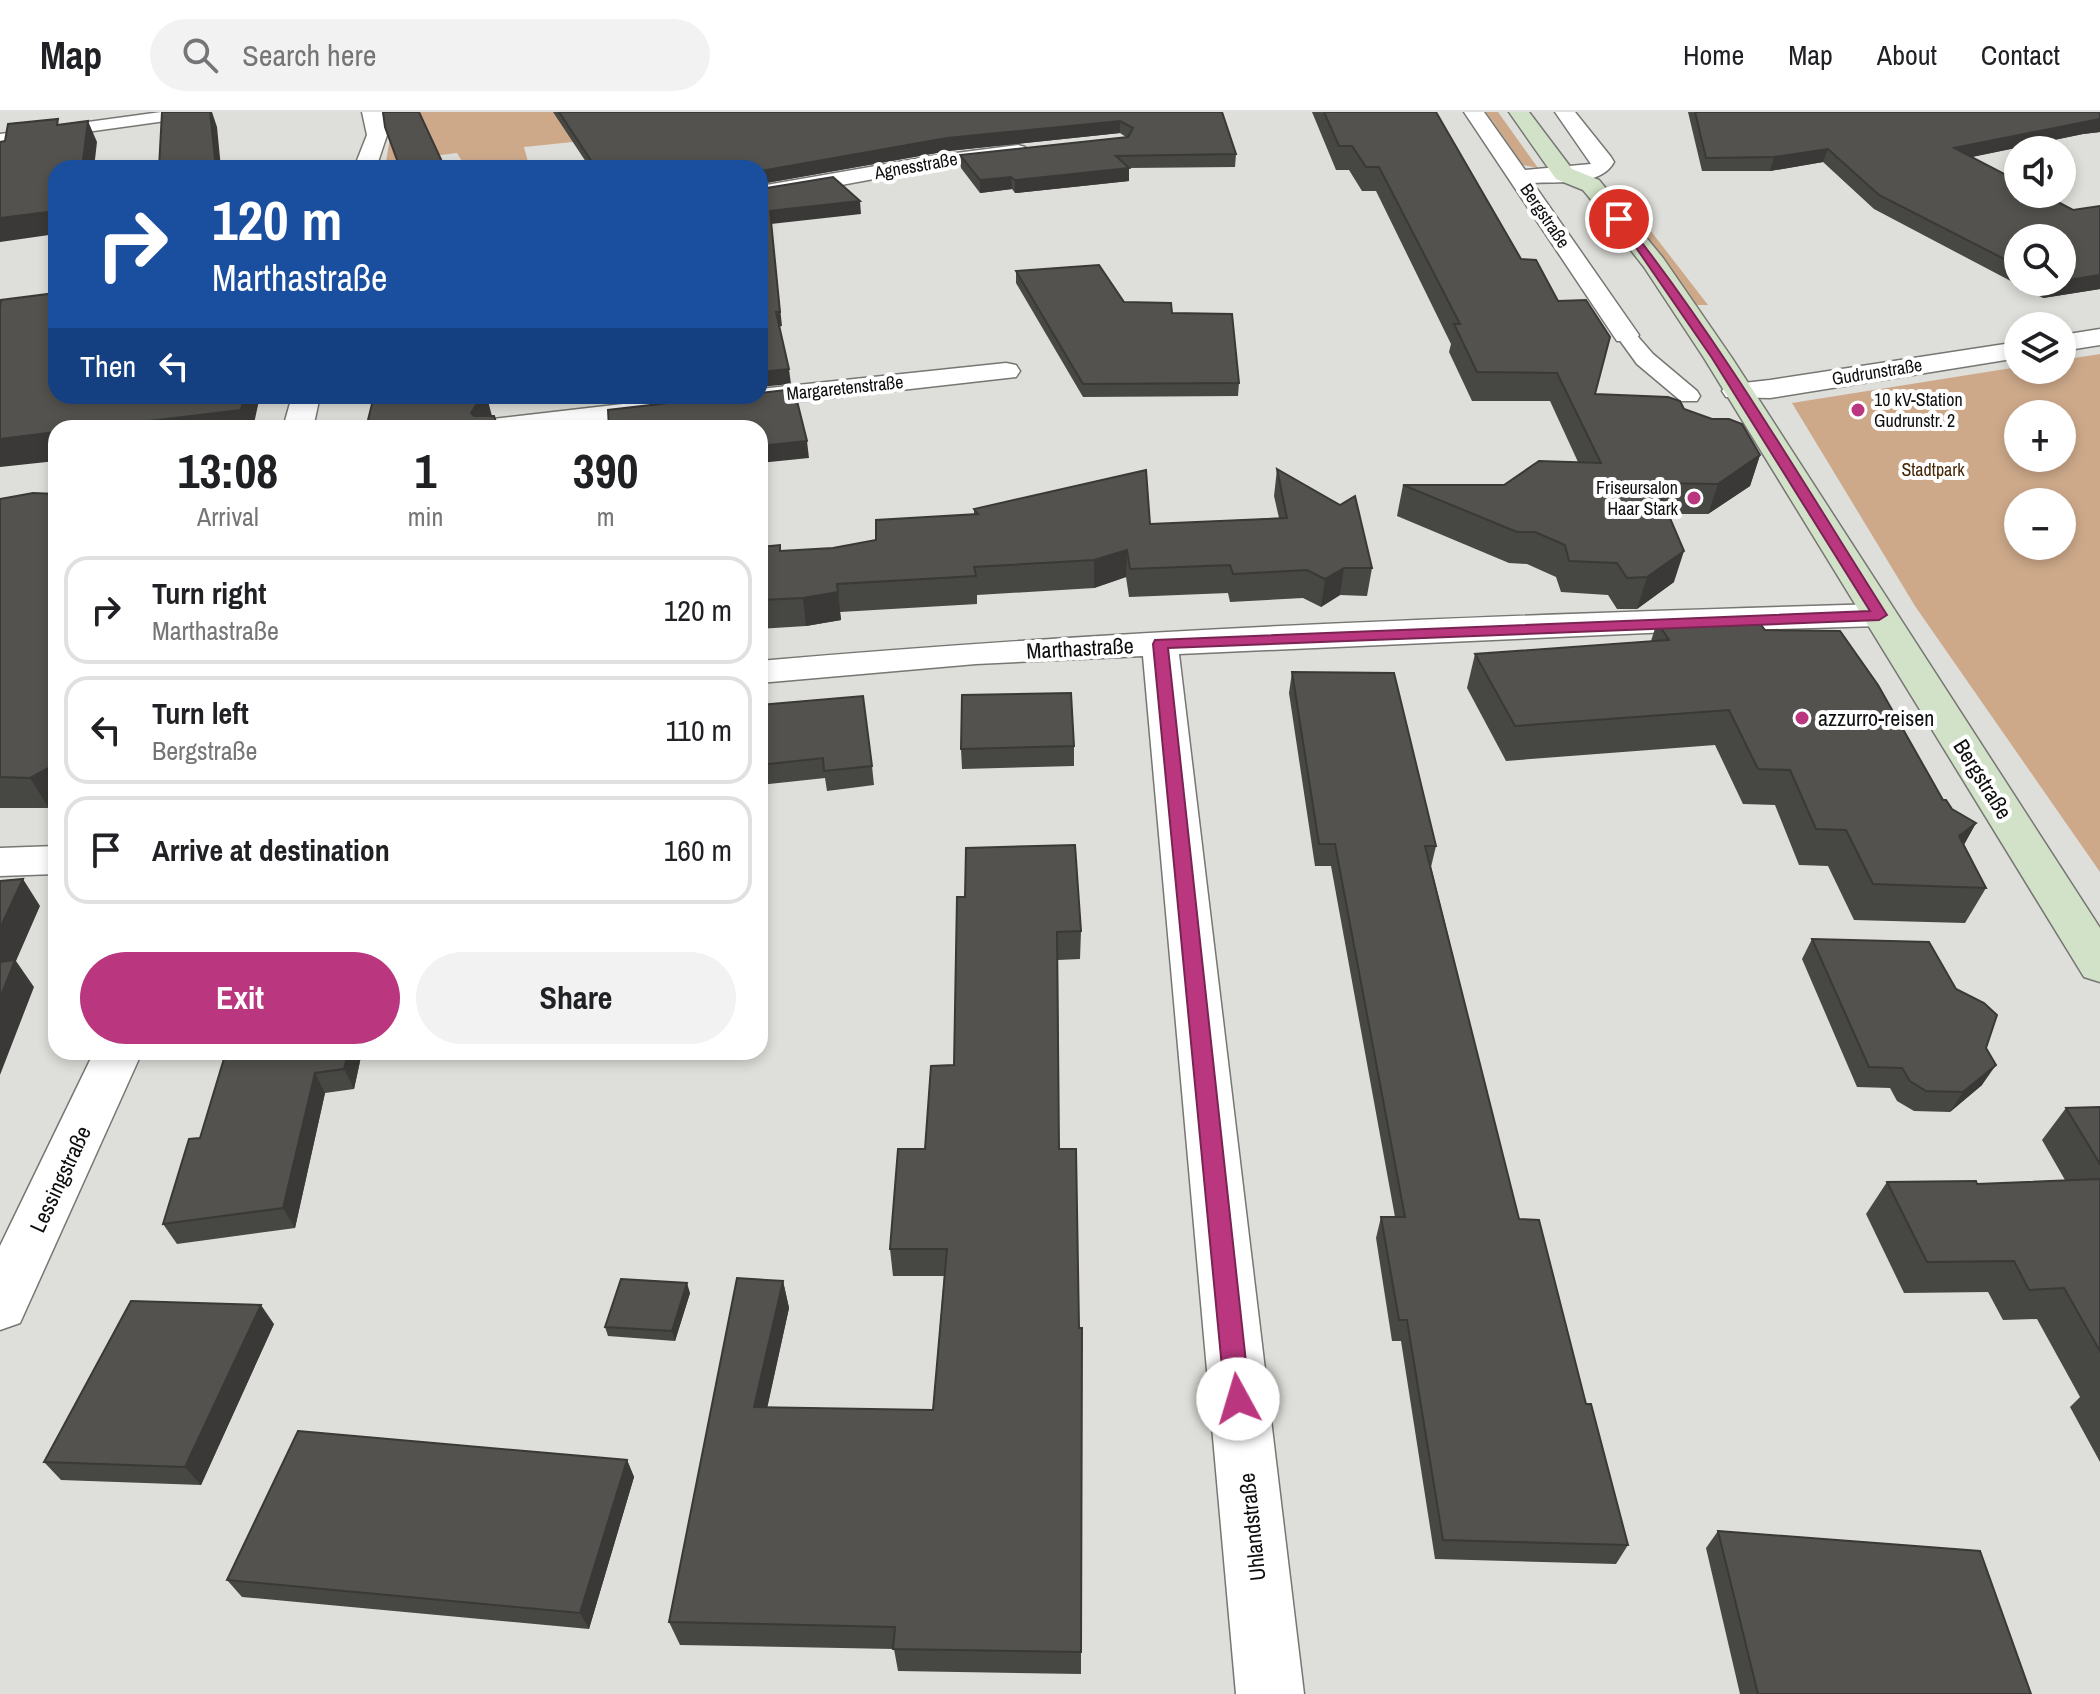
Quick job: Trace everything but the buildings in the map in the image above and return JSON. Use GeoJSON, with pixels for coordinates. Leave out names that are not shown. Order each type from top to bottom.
{"type":"FeatureCollection","features":[{"type":"Feature","properties":{"kind":"street"},"geometry":{"type":"LineString","coordinates":[[368,160],[377,135],[372,112]]}},
{"type":"Feature","properties":{"kind":"street","name":"Bergstraße"},"geometry":{"type":"LineString","coordinates":[[1474,112],[1626,335]]}},
{"type":"Feature","properties":{"kind":"street","name":"Bergstraße"},"geometry":{"type":"LineString","coordinates":[[1519,112],[1564,174],[1591,185],[1654,263],[2100,965]]}},
{"type":"Feature","properties":{"kind":"street","name":"Bergstraße"},"geometry":{"type":"LineString","coordinates":[[1519,177],[1588,173],[1600,168],[1603,162],[1565,112]]}},
{"type":"Feature","properties":{"kind":"street","name":"Agnesstraße"},"geometry":{"type":"LineString","coordinates":[[768,192],[933,162],[1033,149]]}},
{"type":"Feature","properties":{"kind":"street","name":"Bergstraße"},"geometry":{"type":"LineString","coordinates":[[1564,174],[1563,186],[1574,200]]}},
{"type":"Feature","properties":{"kind":"street","name":"Bergstraße"},"geometry":{"type":"LineString","coordinates":[[1607,239],[1693,358],[1736,391]]}},
{"type":"Feature","properties":{"kind":"street"},"geometry":{"type":"LineString","coordinates":[[2076,341],[2100,337]]}},
{"type":"Feature","properties":{"kind":"street","name":"Gudrunstraße"},"geometry":{"type":"LineString","coordinates":[[1736,391],[1770,389],[2004,352]]}},
{"type":"Feature","properties":{"kind":"street","name":"Margaretenstraße"},"geometry":{"type":"LineString","coordinates":[[768,397],[1006,371]]}},
{"type":"Feature","properties":{"kind":"street","name":"Margaretenstraße"},"geometry":{"type":"LineString","coordinates":[[562,420],[699,404]]}},
{"type":"Feature","properties":{"kind":"street","name":"Marthastraße"},"geometry":{"type":"LineString","coordinates":[[768,671],[976,653],[1879,615]]}},
{"type":"Feature","properties":{"kind":"street","name":"Uhlandstraße"},"geometry":{"type":"LineString","coordinates":[[1160,644],[1270,1694]]}},
{"type":"Feature","properties":{"kind":"street"},"geometry":{"type":"LineString","coordinates":[[0,862],[48,860]]}},
{"type":"Feature","properties":{"kind":"street","name":"Lessingstraße"},"geometry":{"type":"LineString","coordinates":[[0,1305],[114,1060]]}},
{"type":"Feature","properties":{"kind":"lane"},"geometry":{"type":"LineString","coordinates":[[0,139],[187,113]]}},
{"type":"Feature","properties":{"kind":"lane"},"geometry":{"type":"LineString","coordinates":[[1626,335],[1645,359],[1689,396]]}},
{"type":"Feature","properties":{"kind":"green space"},"geometry":{"type":"Polygon","coordinates":[[[362,112],[864,112],[524,147],[527,160],[461,160],[457,153],[386,160],[392,125],[383,117],[362,112]]]}},
{"type":"Feature","properties":{"kind":"green space"},"geometry":{"type":"Polygon","coordinates":[[[1486,112],[1498,112],[1538,168],[1523,165],[1486,112]]]}},
{"type":"Feature","properties":{"kind":"green space"},"geometry":{"type":"Polygon","coordinates":[[[1637,230],[1650,230],[1708,305],[1695,305],[1637,230]]]}},
{"type":"Feature","properties":{"kind":"green space","name":"Stadtpark"},"geometry":{"type":"Polygon","coordinates":[[[2100,354],[2100,872],[1915,606],[1792,403],[2004,369],[2004,384],[2076,384],[2076,358],[2100,354]]]}},
{"type":"Feature","properties":{"kind":"place","name":"10 kV-Station Gudrunstr. 2"},"geometry":{"type":"Point","coordinates":[1858,410]}},
{"type":"Feature","properties":{"kind":"place","name":"Friseursalon Haar Stark"},"geometry":{"type":"Point","coordinates":[1694,498]}},
{"type":"Feature","properties":{"kind":"place","name":"azzurro-reisen"},"geometry":{"type":"Point","coordinates":[1802,718]}},
{"type":"Feature","properties":{"kind":"route"},"geometry":{"type":"LineString","coordinates":[[1238,1399],[1160,644],[1879,615],[1718,358],[1654,263],[1619,219]]}}]}
